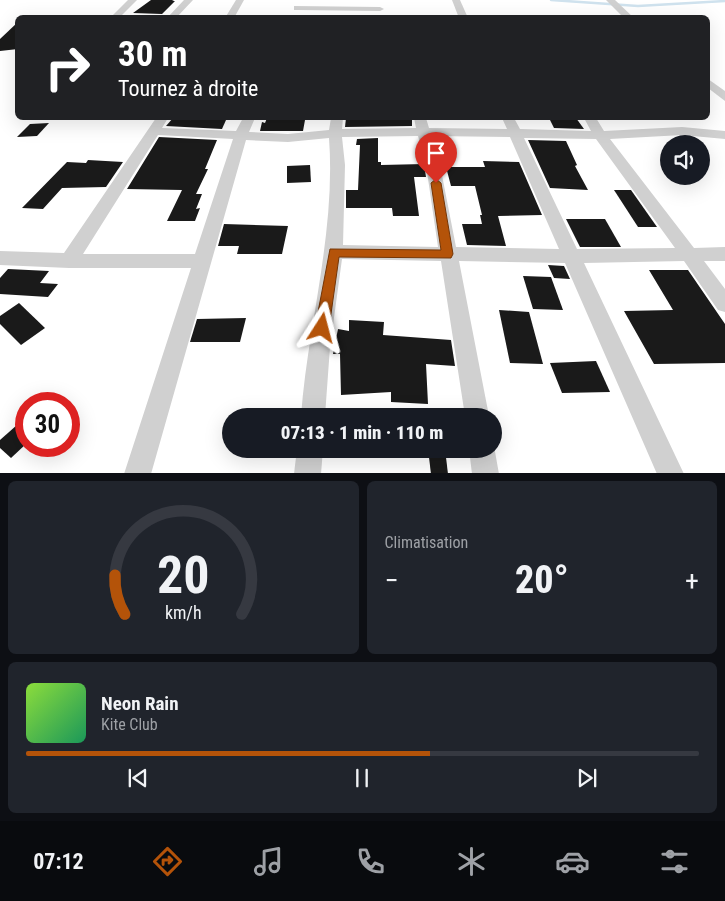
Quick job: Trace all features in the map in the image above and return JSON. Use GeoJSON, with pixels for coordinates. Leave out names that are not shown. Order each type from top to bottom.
{"type":"FeatureCollection","features":[{"type":"Feature","properties":{"kind":"street"},"geometry":{"type":"LineString","coordinates":[[117,15],[133,0]]}},
{"type":"Feature","properties":{"kind":"street"},"geometry":{"type":"LineString","coordinates":[[174,15],[189,0]]}},
{"type":"Feature","properties":{"kind":"street"},"geometry":{"type":"LineString","coordinates":[[231,15],[240,0]]}},
{"type":"Feature","properties":{"kind":"street"},"geometry":{"type":"LineString","coordinates":[[456,0],[463,15]]}},
{"type":"Feature","properties":{"kind":"street"},"geometry":{"type":"LineString","coordinates":[[610,0],[627,15]]}},
{"type":"Feature","properties":{"kind":"street"},"geometry":{"type":"LineString","coordinates":[[298,4],[380,9]]}},
{"type":"Feature","properties":{"kind":"street"},"geometry":{"type":"LineString","coordinates":[[710,84],[725,98]]}},
{"type":"Feature","properties":{"kind":"street"},"geometry":{"type":"LineString","coordinates":[[69,261],[161,120]]}},
{"type":"Feature","properties":{"kind":"street"},"geometry":{"type":"LineString","coordinates":[[591,120],[600,135],[725,304]]}},
{"type":"Feature","properties":{"kind":"street"},"geometry":{"type":"LineString","coordinates":[[671,120],[682,132]]}},
{"type":"Feature","properties":{"kind":"street"},"geometry":{"type":"LineString","coordinates":[[153,131],[245,126],[288,138],[336,125],[511,125],[600,135],[682,132],[725,135]]}},
{"type":"Feature","properties":{"kind":"street"},"geometry":{"type":"LineString","coordinates":[[314,408],[319,347],[334,252],[338,165],[336,125]]}},
{"type":"Feature","properties":{"kind":"street"},"geometry":{"type":"LineString","coordinates":[[422,125],[433,165],[447,254],[476,408]]}},
{"type":"Feature","properties":{"kind":"street"},"geometry":{"type":"LineString","coordinates":[[511,125],[672,473]]}},
{"type":"Feature","properties":{"kind":"street"},"geometry":{"type":"LineString","coordinates":[[136,473],[245,126]]}},
{"type":"Feature","properties":{"kind":"street"},"geometry":{"type":"LineString","coordinates":[[334,252],[570,256],[725,254]]}},
{"type":"Feature","properties":{"kind":"street"},"geometry":{"type":"LineString","coordinates":[[0,258],[69,261],[203,261]]}},
{"type":"Feature","properties":{"kind":"street"},"geometry":{"type":"LineString","coordinates":[[308,473],[309,458]]}},
{"type":"Feature","properties":{"kind":"street"},"geometry":{"type":"LineString","coordinates":[[483,458],[486,473]]}},
{"type":"Feature","properties":{"kind":"building"},"geometry":{"type":"Polygon","coordinates":[[[151,0],[175,1],[162,14],[133,13],[151,0]]]}},
{"type":"Feature","properties":{"kind":"building"},"geometry":{"type":"Polygon","coordinates":[[[15,25],[15,49],[0,51],[0,39],[15,25]]]}},
{"type":"Feature","properties":{"kind":"building"},"geometry":{"type":"Polygon","coordinates":[[[171,120],[226,120],[222,129],[166,126],[171,120]]]}},
{"type":"Feature","properties":{"kind":"building"},"geometry":{"type":"Polygon","coordinates":[[[266,120],[305,120],[303,131],[260,131],[262,122],[265,123],[266,120]]]}},
{"type":"Feature","properties":{"kind":"building"},"geometry":{"type":"Polygon","coordinates":[[[346,120],[412,120],[412,126],[345,127],[346,120]]]}},
{"type":"Feature","properties":{"kind":"building"},"geometry":{"type":"Polygon","coordinates":[[[550,120],[577,120],[584,129],[554,128],[550,120]]]}},
{"type":"Feature","properties":{"kind":"building"},"geometry":{"type":"Polygon","coordinates":[[[49,123],[37,136],[17,137],[30,124],[49,123]]]}},
{"type":"Feature","properties":{"kind":"building"},"geometry":{"type":"Polygon","coordinates":[[[159,137],[217,140],[205,169],[208,169],[196,194],[202,194],[196,209],[200,208],[195,221],[167,221],[182,190],[127,189],[159,137]]]}},
{"type":"Feature","properties":{"kind":"building"},"geometry":{"type":"Polygon","coordinates":[[[378,138],[378,162],[381,162],[381,165],[424,164],[426,177],[414,177],[419,216],[393,216],[392,208],[346,208],[346,190],[358,190],[360,145],[356,145],[357,139],[378,138]]]}},
{"type":"Feature","properties":{"kind":"building"},"geometry":{"type":"Polygon","coordinates":[[[528,140],[566,141],[577,165],[575,166],[588,190],[550,188],[528,140]]]}},
{"type":"Feature","properties":{"kind":"building"},"geometry":{"type":"Polygon","coordinates":[[[88,160],[123,162],[106,187],[62,188],[43,209],[22,208],[67,162],[86,163],[88,160]]]}},
{"type":"Feature","properties":{"kind":"building"},"geometry":{"type":"Polygon","coordinates":[[[483,161],[519,162],[542,215],[498,216],[506,246],[467,245],[462,224],[482,224],[480,215],[482,215],[475,186],[451,186],[446,167],[485,167],[483,161]]]}},
{"type":"Feature","properties":{"kind":"building"},"geometry":{"type":"Polygon","coordinates":[[[310,165],[311,182],[287,183],[287,166],[310,165]]]}},
{"type":"Feature","properties":{"kind":"building"},"geometry":{"type":"Polygon","coordinates":[[[614,190],[631,190],[657,227],[638,227],[614,190]]]}},
{"type":"Feature","properties":{"kind":"building"},"geometry":{"type":"Polygon","coordinates":[[[566,219],[605,219],[621,247],[580,247],[566,219]]]}},
{"type":"Feature","properties":{"kind":"building"},"geometry":{"type":"Polygon","coordinates":[[[224,224],[288,226],[282,254],[237,254],[239,246],[218,246],[224,224]]]}},
{"type":"Feature","properties":{"kind":"building"},"geometry":{"type":"Polygon","coordinates":[[[548,265],[564,266],[570,279],[554,278],[548,265]]]}},
{"type":"Feature","properties":{"kind":"building"},"geometry":{"type":"Polygon","coordinates":[[[8,269],[49,271],[40,283],[58,284],[48,297],[0,294],[0,278],[8,269]]]}},
{"type":"Feature","properties":{"kind":"building"},"geometry":{"type":"Polygon","coordinates":[[[649,270],[688,270],[725,324],[725,363],[654,364],[624,311],[673,310],[649,270]]]}},
{"type":"Feature","properties":{"kind":"building"},"geometry":{"type":"Polygon","coordinates":[[[523,276],[551,277],[563,310],[533,309],[523,276]]]}},
{"type":"Feature","properties":{"kind":"building"},"geometry":{"type":"Polygon","coordinates":[[[19,303],[45,328],[21,345],[0,324],[0,316],[19,303]]]}},
{"type":"Feature","properties":{"kind":"building"},"geometry":{"type":"Polygon","coordinates":[[[499,310],[529,312],[543,364],[510,363],[499,310]]]}},
{"type":"Feature","properties":{"kind":"building"},"geometry":{"type":"Polygon","coordinates":[[[246,318],[240,342],[190,342],[197,319],[246,318]]]}},
{"type":"Feature","properties":{"kind":"building"},"geometry":{"type":"Polygon","coordinates":[[[349,320],[384,322],[383,335],[451,340],[455,366],[426,364],[428,404],[391,402],[391,392],[341,395],[340,354],[333,354],[338,329],[349,331],[349,320]]]}},
{"type":"Feature","properties":{"kind":"building"},"geometry":{"type":"Polygon","coordinates":[[[596,361],[610,392],[562,393],[550,363],[596,361]]]}},
{"type":"Feature","properties":{"kind":"building"},"geometry":{"type":"Polygon","coordinates":[[[15,427],[15,454],[11,458],[0,448],[0,440],[15,427]]]}},
{"type":"Feature","properties":{"kind":"building"},"geometry":{"type":"Polygon","coordinates":[[[429,458],[446,458],[448,473],[431,473],[429,458]]]}},
{"type":"Feature","properties":{"kind":"waterway"},"geometry":{"type":"LineString","coordinates":[[551,0],[638,6],[725,1]]}},
{"type":"Feature","properties":{"kind":"route"},"geometry":{"type":"LineString","coordinates":[[322,328],[334,252],[447,254],[436,183]]}}]}
